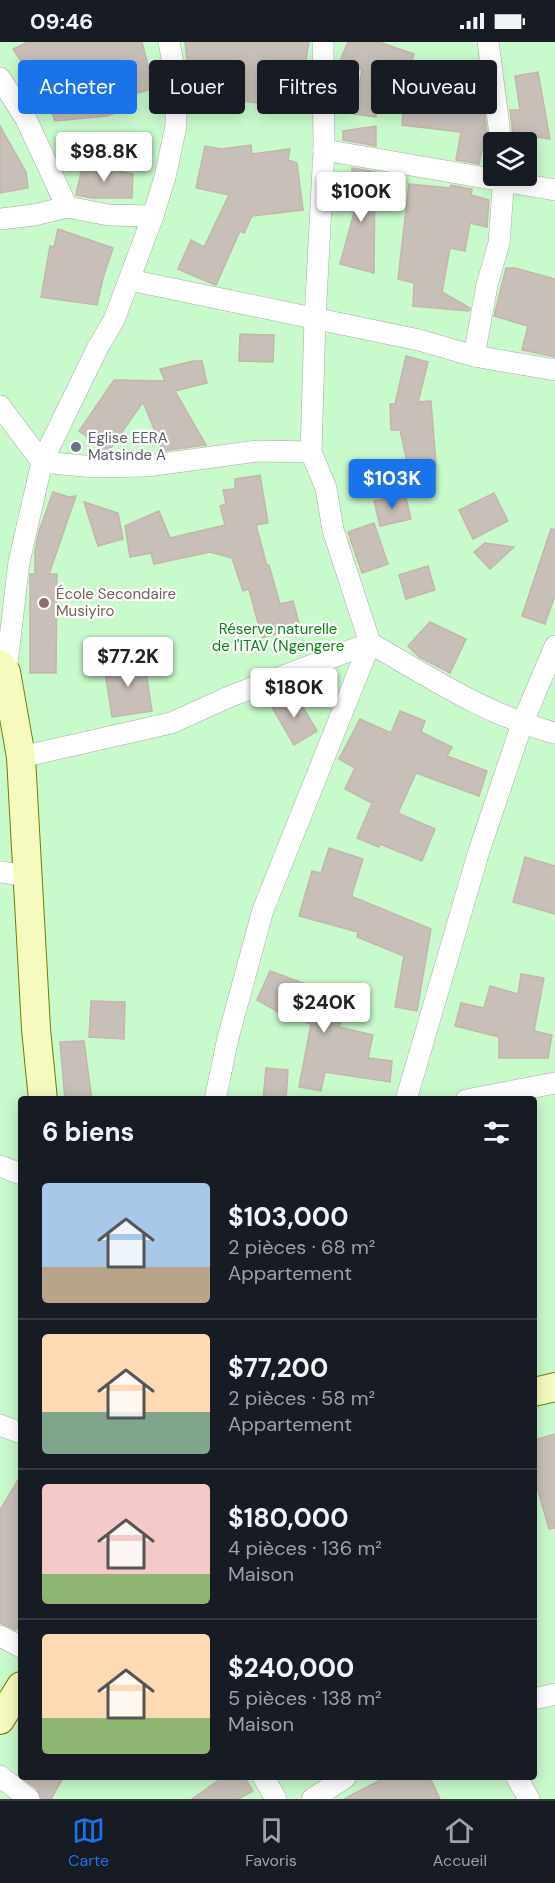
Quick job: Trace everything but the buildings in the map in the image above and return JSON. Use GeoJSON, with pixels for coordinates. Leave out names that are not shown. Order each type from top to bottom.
{"type":"FeatureCollection","features":[{"type":"Feature","properties":{"kind":"street"},"geometry":{"type":"LineString","coordinates":[[43,1096],[36,1029],[21,757],[3,668],[19,562],[42,462],[98,347],[114,320],[165,177],[176,126],[176,79],[169,42]]}},
{"type":"Feature","properties":{"kind":"street"},"geometry":{"type":"LineString","coordinates":[[216,1096],[228,1038],[263,910],[370,643],[333,530],[326,488],[311,452],[324,150],[323,42]]}},
{"type":"Feature","properties":{"kind":"street"},"geometry":{"type":"LineString","coordinates":[[488,42],[500,132]]}},
{"type":"Feature","properties":{"kind":"street"},"geometry":{"type":"LineString","coordinates":[[0,78],[26,119],[67,207]]}},
{"type":"Feature","properties":{"kind":"street"},"geometry":{"type":"LineString","coordinates":[[324,150],[483,175]]}},
{"type":"Feature","properties":{"kind":"street"},"geometry":{"type":"LineString","coordinates":[[474,356],[487,285],[499,243],[504,186]]}},
{"type":"Feature","properties":{"kind":"street"},"geometry":{"type":"LineString","coordinates":[[537,186],[555,190]]}},
{"type":"Feature","properties":{"kind":"street"},"geometry":{"type":"LineString","coordinates":[[0,219],[34,215],[67,207],[109,215],[153,216]]}},
{"type":"Feature","properties":{"kind":"street"},"geometry":{"type":"LineString","coordinates":[[130,280],[419,340],[474,356],[555,370]]}},
{"type":"Feature","properties":{"kind":"street"},"geometry":{"type":"LineString","coordinates":[[0,406],[42,462],[94,467],[147,465],[257,451],[311,452]]}},
{"type":"Feature","properties":{"kind":"street"},"geometry":{"type":"LineString","coordinates":[[370,643],[456,693],[522,724],[555,733]]}},
{"type":"Feature","properties":{"kind":"street"},"geometry":{"type":"LineString","coordinates":[[21,757],[171,723],[231,696],[370,643]]}},
{"type":"Feature","properties":{"kind":"street"},"geometry":{"type":"LineString","coordinates":[[407,1096],[479,851],[522,724],[555,646]]}},
{"type":"Feature","properties":{"kind":"street"},"geometry":{"type":"LineString","coordinates":[[0,872],[28,876]]}},
{"type":"Feature","properties":{"kind":"street"},"geometry":{"type":"LineString","coordinates":[[487,1096],[555,1083]]}},
{"type":"Feature","properties":{"kind":"street"},"geometry":{"type":"LineString","coordinates":[[0,1166],[18,1173]]}},
{"type":"Feature","properties":{"kind":"street"},"geometry":{"type":"LineString","coordinates":[[537,1391],[555,1387]]}},
{"type":"Feature","properties":{"kind":"street"},"geometry":{"type":"LineString","coordinates":[[0,1425],[18,1432]]}},
{"type":"Feature","properties":{"kind":"street"},"geometry":{"type":"LineString","coordinates":[[0,1636],[18,1645]]}},
{"type":"Feature","properties":{"kind":"street"},"geometry":{"type":"LineString","coordinates":[[0,1720],[18,1691]]}},
{"type":"Feature","properties":{"kind":"street"},"geometry":{"type":"LineString","coordinates":[[537,1698],[555,1694]]}},
{"type":"Feature","properties":{"kind":"street"},"geometry":{"type":"LineString","coordinates":[[0,1776],[29,1799]]}},
{"type":"Feature","properties":{"kind":"street"},"geometry":{"type":"LineString","coordinates":[[265,1780],[276,1799]]}},
{"type":"Feature","properties":{"kind":"street"},"geometry":{"type":"LineString","coordinates":[[312,1799],[342,1780]]}},
{"type":"Feature","properties":{"kind":"street"},"geometry":{"type":"LineString","coordinates":[[519,1780],[529,1799]]}},
{"type":"Feature","properties":{"kind":"green space","name":"Réserve naturelle de l'ITAV (Ngengere"},"geometry":{"type":"Polygon","coordinates":[[[0,42],[555,42],[555,1799],[0,1799],[0,42]]]}},
{"type":"Feature","properties":{"kind":"place","name":"Eglise EERA Matsinde A"},"geometry":{"type":"Point","coordinates":[76,447]}},
{"type":"Feature","properties":{"kind":"place","name":"École Secondaire Musiyiro"},"geometry":{"type":"Point","coordinates":[44,603]}}]}
